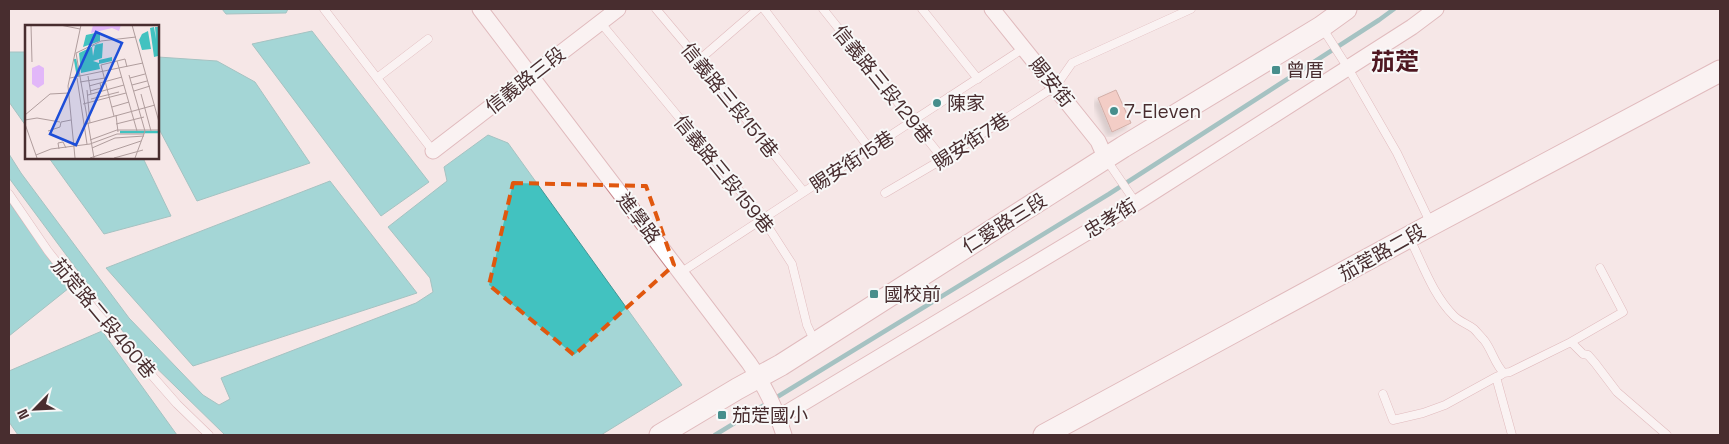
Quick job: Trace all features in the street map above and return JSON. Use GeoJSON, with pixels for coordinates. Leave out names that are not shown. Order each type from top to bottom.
{"type":"FeatureCollection","features":[{"type":"Feature","properties":{"kind":"street","name":"進學路"},"geometry":{"type":"LineString","coordinates":[[480,9],[762,383],[777,414],[784,435]]}},
{"type":"Feature","properties":{"kind":"street","name":"信義路三段"},"geometry":{"type":"LineString","coordinates":[[433,151],[618,9]]}},
{"type":"Feature","properties":{"kind":"street","name":"賜安街"},"geometry":{"type":"LineString","coordinates":[[992,9],[1098,140],[1111,166]]}},
{"type":"Feature","properties":{"kind":"street","name":"仁愛路三段"},"geometry":{"type":"LineString","coordinates":[[660,435],[762,383],[816,343],[1111,166],[1123,147],[1325,33],[1346,9]]}},
{"type":"Feature","properties":{"kind":"street","name":"忠孝街"},"geometry":{"type":"LineString","coordinates":[[777,414],[1133,198],[1345,64],[1412,27],[1436,9]]}},
{"type":"Feature","properties":{"kind":"street","name":"茄萣路二段"},"geometry":{"type":"LineString","coordinates":[[1044,435],[1720,71]]}},
{"type":"Feature","properties":{"kind":"lane"},"geometry":{"type":"LineString","coordinates":[[336,9],[326,12],[433,151]]}},
{"type":"Feature","properties":{"kind":"lane","name":"信義路三段151巷"},"geometry":{"type":"LineString","coordinates":[[656,9],[804,192]]}},
{"type":"Feature","properties":{"kind":"lane"},"geometry":{"type":"LineString","coordinates":[[699,60],[758,9]]}},
{"type":"Feature","properties":{"kind":"lane"},"geometry":{"type":"LineString","coordinates":[[764,9],[870,150]]}},
{"type":"Feature","properties":{"kind":"lane","name":"信義路三段129巷"},"geometry":{"type":"LineString","coordinates":[[822,9],[943,159]]}},
{"type":"Feature","properties":{"kind":"lane"},"geometry":{"type":"LineString","coordinates":[[922,9],[978,79]]}},
{"type":"Feature","properties":{"kind":"lane"},"geometry":{"type":"LineString","coordinates":[[1056,86],[1072,63],[1192,9]]}},
{"type":"Feature","properties":{"kind":"lane","name":"信義路三段159巷"},"geometry":{"type":"LineString","coordinates":[[600,22],[764,219],[792,264],[807,325],[816,343]]}},
{"type":"Feature","properties":{"kind":"lane"},"geometry":{"type":"LineString","coordinates":[[1325,33],[1397,154],[1431,225]]}},
{"type":"Feature","properties":{"kind":"lane"},"geometry":{"type":"LineString","coordinates":[[377,78],[428,39]]}},
{"type":"Feature","properties":{"kind":"lane","name":"賜安街15巷"},"geometry":{"type":"LineString","coordinates":[[680,273],[1024,48]]}},
{"type":"Feature","properties":{"kind":"lane","name":"賜安街7巷"},"geometry":{"type":"LineString","coordinates":[[885,194],[1056,86]]}},
{"type":"Feature","properties":{"kind":"lane"},"geometry":{"type":"LineString","coordinates":[[1111,166],[1133,198]]}},
{"type":"Feature","properties":{"kind":"lane","name":"茄萣路二段460巷"},"geometry":{"type":"LineString","coordinates":[[9,194],[48,251],[98,314],[176,404],[209,435]]}},
{"type":"Feature","properties":{"kind":"lane"},"geometry":{"type":"LineString","coordinates":[[1410,238],[1432,286],[1453,315],[1474,329],[1484,340],[1504,373]]}},
{"type":"Feature","properties":{"kind":"lane"},"geometry":{"type":"LineString","coordinates":[[1383,394],[1393,420],[1423,413],[1445,405],[1504,373],[1510,372],[1571,342],[1623,312],[1600,268]]}},
{"type":"Feature","properties":{"kind":"lane"},"geometry":{"type":"LineString","coordinates":[[1571,342],[1583,354],[1588,355],[1618,392],[1667,435]]}},
{"type":"Feature","properties":{"kind":"lane"},"geometry":{"type":"LineString","coordinates":[[1496,377],[1512,435]]}},
{"type":"Feature","properties":{"kind":"highlighted area"},"geometry":{"type":"Polygon","coordinates":[[[513,183],[646,186],[674,265],[574,355],[489,285],[513,183]]]}},
{"type":"Feature","properties":{"kind":"water"},"geometry":{"type":"Polygon","coordinates":[[[222,9],[288,9],[286,13],[226,14],[222,9]]]}},
{"type":"Feature","properties":{"kind":"water"},"geometry":{"type":"Polygon","coordinates":[[[312,31],[429,182],[381,216],[252,44],[312,31]]]}},
{"type":"Feature","properties":{"kind":"water"},"geometry":{"type":"Polygon","coordinates":[[[9,52],[25,52],[25,125],[9,102],[9,52]]]}},
{"type":"Feature","properties":{"kind":"water"},"geometry":{"type":"Polygon","coordinates":[[[159,57],[217,61],[255,82],[310,163],[197,201],[159,129],[159,57]]]}},
{"type":"Feature","properties":{"kind":"water"},"geometry":{"type":"Polygon","coordinates":[[[488,135],[508,143],[682,385],[601,435],[225,435],[133,345],[9,178],[9,154],[21,173],[129,318],[203,395],[219,405],[230,399],[221,378],[416,303],[433,292],[430,278],[388,227],[447,181],[444,167],[488,135]]]}},
{"type":"Feature","properties":{"kind":"water"},"geometry":{"type":"Polygon","coordinates":[[[50,159],[143,159],[171,216],[104,234],[50,159]]]}},
{"type":"Feature","properties":{"kind":"water"},"geometry":{"type":"Polygon","coordinates":[[[330,181],[417,293],[193,366],[106,268],[330,181]]]}},
{"type":"Feature","properties":{"kind":"water"},"geometry":{"type":"Polygon","coordinates":[[[9,202],[69,288],[9,336],[9,202]]]}},
{"type":"Feature","properties":{"kind":"water"},"geometry":{"type":"Polygon","coordinates":[[[102,331],[177,435],[18,435],[9,422],[9,371],[102,331]]]}},
{"type":"Feature","properties":{"kind":"building","name":"7-Eleven"},"geometry":{"type":"Polygon","coordinates":[[[1116,90],[1131,123],[1112,132],[1098,98],[1116,90]]]}},
{"type":"Feature","properties":{"kind":"waterway"},"geometry":{"type":"LineString","coordinates":[[715,435],[1109,194],[1394,9]]}},
{"type":"Feature","properties":{"kind":"place","name":"曾厝"},"geometry":{"type":"Point","coordinates":[1276,70]}},
{"type":"Feature","properties":{"kind":"place","name":"陳家"},"geometry":{"type":"Point","coordinates":[937,103]}},
{"type":"Feature","properties":{"kind":"place","name":"7-Eleven"},"geometry":{"type":"Point","coordinates":[1114,111]}},
{"type":"Feature","properties":{"kind":"place","name":"國校前"},"geometry":{"type":"Point","coordinates":[874,294]}},
{"type":"Feature","properties":{"kind":"place","name":"茄萣國小"},"geometry":{"type":"Point","coordinates":[722,415]}},
{"type":"Feature","properties":{"kind":"district","name":"茄萣"},"geometry":{"type":"Point","coordinates":[1395,62]}}]}
